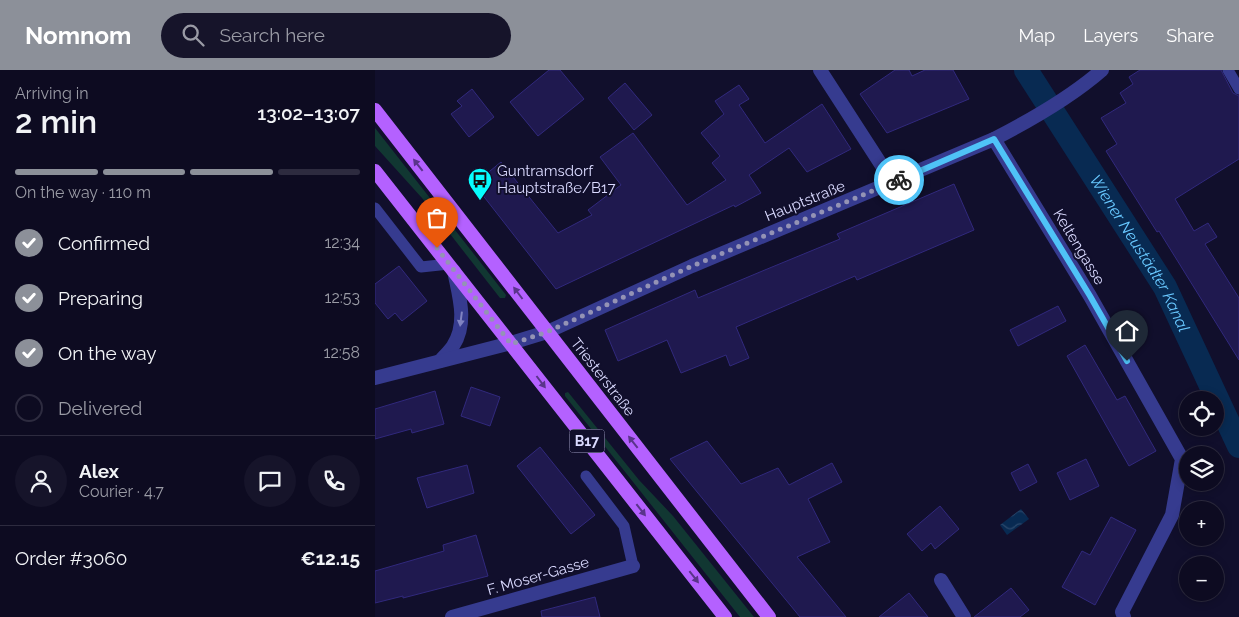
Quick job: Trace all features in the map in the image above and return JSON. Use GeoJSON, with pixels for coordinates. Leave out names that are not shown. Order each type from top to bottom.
{"type":"FeatureCollection","features":[{"type":"Feature","properties":{"kind":"main road","name":"Triesterstraße"},"geometry":{"type":"LineString","coordinates":[[375,110],[769,617]]}},
{"type":"Feature","properties":{"kind":"main road","name":"B17"},"geometry":{"type":"LineString","coordinates":[[375,171],[725,617]]}},
{"type":"Feature","properties":{"kind":"street"},"geometry":{"type":"LineString","coordinates":[[820,70],[893,183]]}},
{"type":"Feature","properties":{"kind":"street","name":"Hauptstraße"},"geometry":{"type":"LineString","coordinates":[[375,378],[511,344],[547,332],[692,266],[994,139],[1086,84],[1102,70]]}},
{"type":"Feature","properties":{"kind":"street","name":"Keltengasse"},"geometry":{"type":"LineString","coordinates":[[994,139],[1090,296],[1182,459],[1172,515],[1120,615]]}},
{"type":"Feature","properties":{"kind":"street"},"geometry":{"type":"LineString","coordinates":[[440,361],[453,345],[460,326],[462,313],[451,267]]}},
{"type":"Feature","properties":{"kind":"street","name":"F. Moser-Gasse"},"geometry":{"type":"LineString","coordinates":[[452,617],[633,566]]}},
{"type":"Feature","properties":{"kind":"street"},"geometry":{"type":"LineString","coordinates":[[941,580],[964,617]]}},
{"type":"Feature","properties":{"kind":"lane"},"geometry":{"type":"LineString","coordinates":[[1227,70],[1239,89]]}},
{"type":"Feature","properties":{"kind":"lane"},"geometry":{"type":"LineString","coordinates":[[375,208],[421,268],[451,267]]}},
{"type":"Feature","properties":{"kind":"lane"},"geometry":{"type":"LineString","coordinates":[[586,476],[624,526],[633,566]]}},
{"type":"Feature","properties":{"kind":"green space"},"geometry":{"type":"Polygon","coordinates":[[[375,128],[506,295],[505,298],[500,298],[422,198],[375,146],[375,128]]]}},
{"type":"Feature","properties":{"kind":"green space"},"geometry":{"type":"Polygon","coordinates":[[[568,392],[639,480],[673,516],[754,617],[740,617],[565,396],[565,393],[568,392]]]}},
{"type":"Feature","properties":{"kind":"water"},"geometry":{"type":"Polygon","coordinates":[[[1021,509],[1029,519],[1007,535],[1000,525],[1021,509]]]}},
{"type":"Feature","properties":{"kind":"building"},"geometry":{"type":"Polygon","coordinates":[[[549,70],[560,70],[584,99],[538,136],[510,102],[549,70]]]}},
{"type":"Feature","properties":{"kind":"building"},"geometry":{"type":"Polygon","coordinates":[[[895,70],[909,70],[912,76],[925,70],[953,70],[969,99],[887,133],[860,94],[895,70]]]}},
{"type":"Feature","properties":{"kind":"building"},"geometry":{"type":"Polygon","coordinates":[[[1140,70],[1221,70],[1233,93],[1239,96],[1239,159],[1175,199],[1194,231],[1208,223],[1217,237],[1205,244],[1239,298],[1239,360],[1159,231],[1157,232],[1106,151],[1117,144],[1101,118],[1126,103],[1120,93],[1133,84],[1129,77],[1140,70]]]}},
{"type":"Feature","properties":{"kind":"building"},"geometry":{"type":"Polygon","coordinates":[[[625,83],[652,115],[634,130],[608,98],[625,83]]]}},
{"type":"Feature","properties":{"kind":"building"},"geometry":{"type":"Polygon","coordinates":[[[739,85],[749,99],[739,105],[765,143],[822,104],[851,149],[807,172],[789,148],[749,175],[761,193],[735,207],[734,205],[556,289],[474,184],[501,162],[558,233],[592,215],[588,210],[621,185],[600,157],[633,133],[687,205],[726,180],[712,163],[720,156],[701,133],[724,114],[715,101],[739,85]]]}},
{"type":"Feature","properties":{"kind":"building"},"geometry":{"type":"Polygon","coordinates":[[[472,89],[494,117],[469,137],[451,114],[462,106],[457,101],[472,89]]]}},
{"type":"Feature","properties":{"kind":"building"},"geometry":{"type":"Polygon","coordinates":[[[954,184],[974,230],[857,280],[855,276],[736,327],[749,358],[730,366],[726,355],[681,373],[667,340],[618,361],[605,330],[695,290],[698,298],[840,239],[837,234],[954,184]]]}},
{"type":"Feature","properties":{"kind":"building"},"geometry":{"type":"Polygon","coordinates":[[[399,266],[427,301],[402,321],[395,313],[388,319],[375,303],[375,284],[399,266]]]}},
{"type":"Feature","properties":{"kind":"building"},"geometry":{"type":"Polygon","coordinates":[[[1058,306],[1066,321],[1018,346],[1010,330],[1058,306]]]}},
{"type":"Feature","properties":{"kind":"building"},"geometry":{"type":"Polygon","coordinates":[[[1085,345],[1117,400],[1125,396],[1156,451],[1129,466],[1067,356],[1085,345]]]}},
{"type":"Feature","properties":{"kind":"building"},"geometry":{"type":"Polygon","coordinates":[[[471,387],[500,397],[490,426],[461,416],[471,387]]]}},
{"type":"Feature","properties":{"kind":"building"},"geometry":{"type":"Polygon","coordinates":[[[435,391],[444,424],[412,433],[411,429],[375,439],[375,409],[435,391]]]}},
{"type":"Feature","properties":{"kind":"building"},"geometry":{"type":"Polygon","coordinates":[[[707,441],[741,484],[778,468],[789,485],[832,463],[842,482],[808,499],[830,542],[797,557],[846,617],[800,617],[670,459],[707,441]]]}},
{"type":"Feature","properties":{"kind":"building"},"geometry":{"type":"Polygon","coordinates":[[[540,447],[595,515],[571,534],[517,466],[540,447]]]}},
{"type":"Feature","properties":{"kind":"building"},"geometry":{"type":"Polygon","coordinates":[[[1086,459],[1099,486],[1070,500],[1057,473],[1086,459]]]}},
{"type":"Feature","properties":{"kind":"building"},"geometry":{"type":"Polygon","coordinates":[[[1028,464],[1037,482],[1020,491],[1011,473],[1028,464]]]}},
{"type":"Feature","properties":{"kind":"building"},"geometry":{"type":"Polygon","coordinates":[[[467,465],[474,493],[427,508],[417,478],[467,465]]]}},
{"type":"Feature","properties":{"kind":"building"},"geometry":{"type":"Polygon","coordinates":[[[940,506],[959,529],[935,549],[931,543],[922,551],[907,534],[940,506]]]}},
{"type":"Feature","properties":{"kind":"building"},"geometry":{"type":"Polygon","coordinates":[[[1111,517],[1136,530],[1095,605],[1062,587],[1082,551],[1090,555],[1111,517]]]}},
{"type":"Feature","properties":{"kind":"building"},"geometry":{"type":"Polygon","coordinates":[[[476,535],[488,576],[403,598],[403,596],[375,603],[375,571],[444,551],[443,545],[476,535]]]}},
{"type":"Feature","properties":{"kind":"building"},"geometry":{"type":"Polygon","coordinates":[[[1011,588],[1029,610],[1020,617],[974,617],[1011,588]]]}},
{"type":"Feature","properties":{"kind":"building"},"geometry":{"type":"Polygon","coordinates":[[[909,593],[928,617],[879,617],[909,593]]]}},
{"type":"Feature","properties":{"kind":"building"},"geometry":{"type":"Polygon","coordinates":[[[595,597],[600,617],[542,617],[541,611],[595,597]]]}},
{"type":"Feature","properties":{"kind":"waterway","name":"Wiener Neustädter Kanal"},"geometry":{"type":"LineString","coordinates":[[1026,70],[1165,287],[1239,446]]}},
{"type":"Feature","properties":{"kind":"way so far"},"geometry":{"type":"LineString","coordinates":[[437,248],[511,344],[547,332],[692,266],[899,180]]}},
{"type":"Feature","properties":{"kind":"place","name":"Guntramsdorf Hauptstraße/B17"},"geometry":{"type":"Point","coordinates":[480,201]}},
{"type":"Feature","properties":{"kind":"route"},"geometry":{"type":"LineString","coordinates":[[899,180],[994,139],[1090,296],[1127,361]]}}]}
